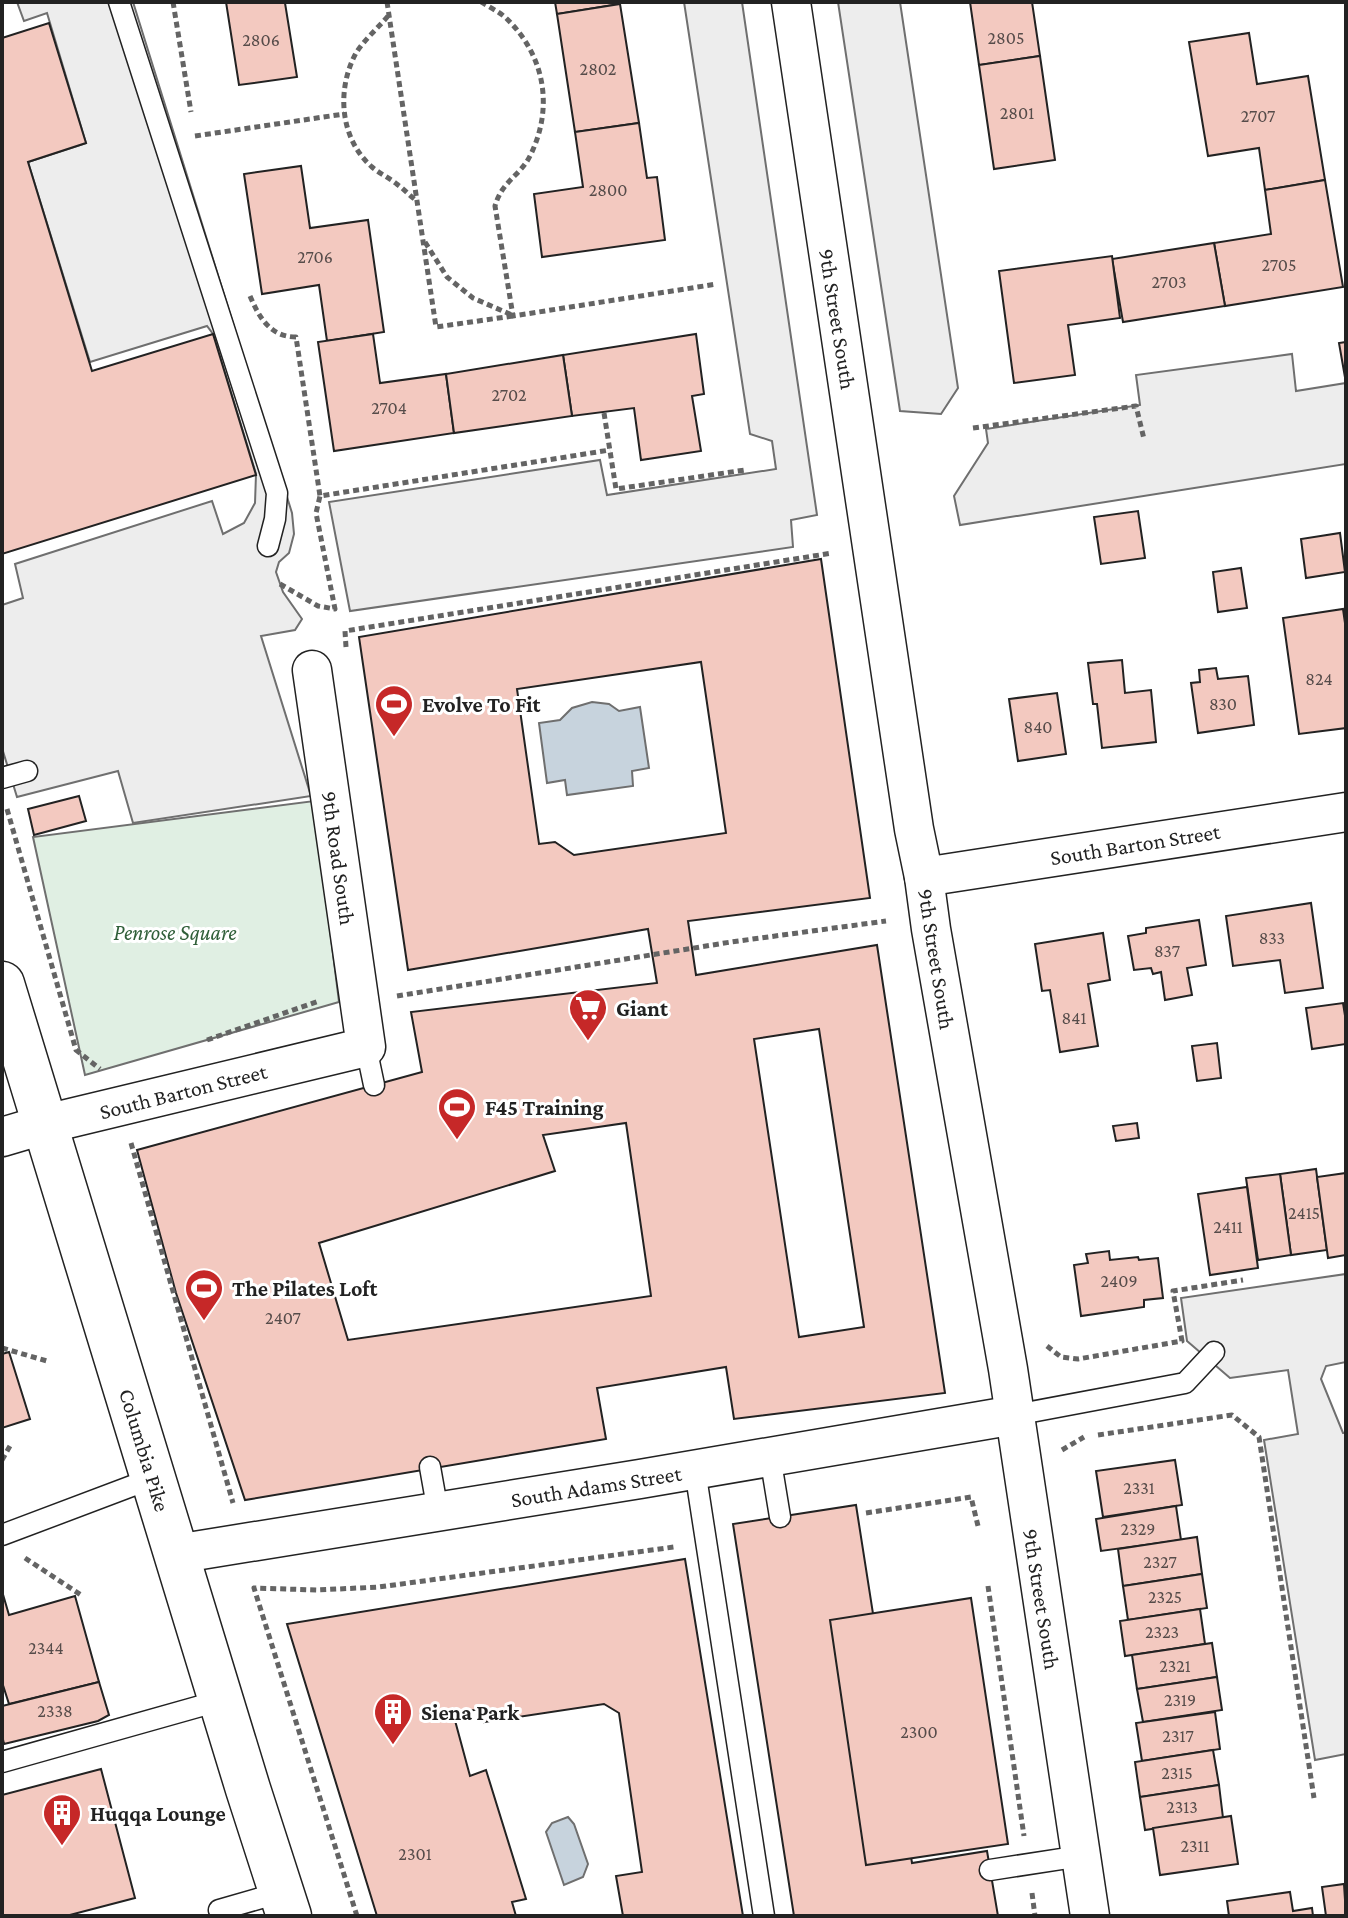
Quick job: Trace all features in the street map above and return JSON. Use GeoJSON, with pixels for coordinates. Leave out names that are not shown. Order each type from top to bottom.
{"type":"FeatureCollection","features":[{"type":"Feature","properties":{"kind":"main road","name":"Columbia Pike"},"geometry":{"type":"LineString","coordinates":[[2,984],[286,1904]]}},
{"type":"Feature","properties":{"kind":"street","name":"9th Street South"},"geometry":{"type":"LineString","coordinates":[[791,2],[914,829],[1015,1415],[1090,1916]]}},
{"type":"Feature","properties":{"kind":"street","name":"9th Road South"},"geometry":{"type":"LineString","coordinates":[[312,670],[342,998],[366,1047]]}},
{"type":"Feature","properties":{"kind":"street","name":"South Barton Street"},"geometry":{"type":"LineString","coordinates":[[924,877],[1346,812]]}},
{"type":"Feature","properties":{"kind":"street","name":"South Barton Street"},"geometry":{"type":"LineString","coordinates":[[2,1137],[366,1047]]}},
{"type":"Feature","properties":{"kind":"street","name":"South Adams Street"},"geometry":{"type":"LineString","coordinates":[[176,1554],[1015,1415]]}},
{"type":"Feature","properties":{"kind":"lane"},"geometry":{"type":"LineString","coordinates":[[119,2],[277,493],[268,546]]}},
{"type":"Feature","properties":{"kind":"lane"},"geometry":{"type":"LineString","coordinates":[[2,778],[27,771]]}},
{"type":"Feature","properties":{"kind":"lane"},"geometry":{"type":"LineString","coordinates":[[366,1047],[374,1085]]}},
{"type":"Feature","properties":{"kind":"lane"},"geometry":{"type":"LineString","coordinates":[[1015,1415],[1185,1383],[1214,1352]]}},
{"type":"Feature","properties":{"kind":"lane"},"geometry":{"type":"LineString","coordinates":[[770,1456],[780,1517]]}},
{"type":"Feature","properties":{"kind":"lane"},"geometry":{"type":"LineString","coordinates":[[430,1467],[438,1512]]}},
{"type":"Feature","properties":{"kind":"lane"},"geometry":{"type":"LineString","coordinates":[[695,1470],[764,1916]]}},
{"type":"Feature","properties":{"kind":"lane"},"geometry":{"type":"LineString","coordinates":[[2,1535],[153,1478]]}},
{"type":"Feature","properties":{"kind":"lane"},"geometry":{"type":"LineString","coordinates":[[2,1762],[222,1700]]}},
{"type":"Feature","properties":{"kind":"lane"},"geometry":{"type":"LineString","coordinates":[[990,1870],[1081,1856]]}},
{"type":"Feature","properties":{"kind":"lane"},"geometry":{"type":"LineString","coordinates":[[219,1910],[286,1904]]}},
{"type":"Feature","properties":{"kind":"path"},"geometry":{"type":"LineString","coordinates":[[173,2],[196,148]]}},
{"type":"Feature","properties":{"kind":"path"},"geometry":{"type":"LineString","coordinates":[[387,2],[436,327],[717,284]]}},
{"type":"Feature","properties":{"kind":"path"},"geometry":{"type":"LineString","coordinates":[[481,2],[505,16],[530,45],[543,85],[543,124],[529,159],[499,193],[495,206],[513,316]]}},
{"type":"Feature","properties":{"kind":"path"},"geometry":{"type":"LineString","coordinates":[[389,15],[357,51],[347,75],[344,114],[353,143],[371,166],[417,202]]}},
{"type":"Feature","properties":{"kind":"path"},"geometry":{"type":"LineString","coordinates":[[195,137],[344,114]]}},
{"type":"Feature","properties":{"kind":"path"},"geometry":{"type":"LineString","coordinates":[[423,239],[447,277],[473,298],[513,316]]}},
{"type":"Feature","properties":{"kind":"path"},"geometry":{"type":"LineString","coordinates":[[247,287],[259,316],[272,331],[296,337],[320,496],[316,513],[335,609],[318,606],[280,584]]}},
{"type":"Feature","properties":{"kind":"path"},"geometry":{"type":"LineString","coordinates":[[973,428],[1136,406],[1144,439]]}},
{"type":"Feature","properties":{"kind":"path"},"geometry":{"type":"LineString","coordinates":[[604,413],[616,489],[745,470]]}},
{"type":"Feature","properties":{"kind":"path"},"geometry":{"type":"LineString","coordinates":[[320,496],[610,450]]}},
{"type":"Feature","properties":{"kind":"path"},"geometry":{"type":"LineString","coordinates":[[347,656],[345,631],[834,552]]}},
{"type":"Feature","properties":{"kind":"path"},"geometry":{"type":"LineString","coordinates":[[5,802],[76,1050],[90,1063],[110,1074]]}},
{"type":"Feature","properties":{"kind":"path"},"geometry":{"type":"LineString","coordinates":[[199,1043],[318,1002],[886,921]]}},
{"type":"Feature","properties":{"kind":"path"},"geometry":{"type":"LineString","coordinates":[[121,1146],[129,1135],[234,1505]]}},
{"type":"Feature","properties":{"kind":"path"},"geometry":{"type":"LineString","coordinates":[[1046,1345],[1061,1357],[1078,1359],[1182,1341],[1173,1291],[1243,1280]]}},
{"type":"Feature","properties":{"kind":"path"},"geometry":{"type":"LineString","coordinates":[[2,1348],[47,1361]]}},
{"type":"Feature","properties":{"kind":"path"},"geometry":{"type":"LineString","coordinates":[[1061,1451],[1083,1438],[1232,1415],[1259,1437],[1314,1798]]}},
{"type":"Feature","properties":{"kind":"path"},"geometry":{"type":"LineString","coordinates":[[2,1460],[10,1446]]}},
{"type":"Feature","properties":{"kind":"path"},"geometry":{"type":"LineString","coordinates":[[866,1513],[971,1497],[978,1526]]}},
{"type":"Feature","properties":{"kind":"path"},"geometry":{"type":"LineString","coordinates":[[357,1916],[254,1588],[317,1590],[379,1587],[686,1545]]}},
{"type":"Feature","properties":{"kind":"path"},"geometry":{"type":"LineString","coordinates":[[20,1554],[81,1595]]}},
{"type":"Feature","properties":{"kind":"path"},"geometry":{"type":"LineString","coordinates":[[988,1586],[1035,1916]]}},
{"type":"Feature","properties":{"kind":"green space","name":"Penrose Square"},"geometry":{"type":"Polygon","coordinates":[[[314,801],[339,1002],[85,1075],[33,837],[314,801]]]}},
{"type":"Feature","properties":{"kind":"shaded area"},"geometry":{"type":"Polygon","coordinates":[[[17,2],[133,2],[292,513],[294,534],[289,553],[279,562],[276,572],[283,592],[302,619],[295,630],[261,636],[311,796],[133,823],[118,771],[17,797],[2,748],[2,605],[23,598],[15,564],[212,501],[223,534],[244,523],[255,503],[256,474],[213,334],[207,326],[90,362],[28,162],[86,143],[47,13],[24,21],[17,2]]]}},
{"type":"Feature","properties":{"kind":"shaded area"},"geometry":{"type":"Polygon","coordinates":[[[684,2],[742,2],[817,515],[791,520],[793,547],[350,611],[329,502],[600,460],[607,495],[776,469],[772,441],[750,434],[684,2]]]}},
{"type":"Feature","properties":{"kind":"shaded area"},"geometry":{"type":"Polygon","coordinates":[[[838,2],[900,2],[958,388],[941,414],[900,411],[838,2]]]}},
{"type":"Feature","properties":{"kind":"shaded area"},"geometry":{"type":"Polygon","coordinates":[[[1292,354],[1296,391],[1346,383],[1346,464],[960,525],[954,496],[988,443],[986,429],[1140,405],[1136,375],[1292,354]]]}},
{"type":"Feature","properties":{"kind":"shaded area"},"geometry":{"type":"Polygon","coordinates":[[[592,702],[609,704],[619,711],[640,707],[649,768],[632,771],[633,786],[567,795],[565,780],[547,783],[539,723],[560,720],[572,708],[592,702]]]}},
{"type":"Feature","properties":{"kind":"shaded area"},"geometry":{"type":"Polygon","coordinates":[[[1346,1274],[1346,1362],[1326,1366],[1321,1379],[1343,1433],[1346,1433],[1346,1754],[1315,1760],[1264,1440],[1298,1434],[1288,1370],[1230,1378],[1187,1341],[1181,1298],[1346,1274]]]}},
{"type":"Feature","properties":{"kind":"shaded area"},"geometry":{"type":"Polygon","coordinates":[[[568,1817],[574,1824],[588,1864],[583,1877],[564,1885],[546,1832],[552,1823],[568,1817]]]}},
{"type":"Feature","properties":{"kind":"building"},"geometry":{"type":"Polygon","coordinates":[[[226,2],[291,2],[285,3],[297,77],[239,85],[226,2]]]}},
{"type":"Feature","properties":{"kind":"building"},"geometry":{"type":"Polygon","coordinates":[[[555,2],[620,2],[620,4],[557,14],[555,2]]]}},
{"type":"Feature","properties":{"kind":"building"},"geometry":{"type":"Polygon","coordinates":[[[970,2],[1032,2],[1040,56],[979,65],[970,2]]]}},
{"type":"Feature","properties":{"kind":"building"},"geometry":{"type":"Polygon","coordinates":[[[620,4],[639,123],[575,132],[557,14],[620,4]]]}},
{"type":"Feature","properties":{"kind":"building"},"geometry":{"type":"Polygon","coordinates":[[[49,23],[86,143],[28,162],[92,371],[213,334],[256,475],[2,554],[2,38],[49,23]]]}},
{"type":"Feature","properties":{"kind":"building"},"geometry":{"type":"Polygon","coordinates":[[[1249,33],[1257,84],[1308,76],[1325,180],[1265,190],[1259,148],[1208,156],[1189,42],[1249,33]]]}},
{"type":"Feature","properties":{"kind":"building"},"geometry":{"type":"Polygon","coordinates":[[[1040,56],[1055,160],[994,169],[979,65],[1040,56]]]}},
{"type":"Feature","properties":{"kind":"building"},"geometry":{"type":"Polygon","coordinates":[[[639,123],[647,178],[657,177],[665,240],[542,257],[534,194],[583,187],[575,132],[639,123]]]}},
{"type":"Feature","properties":{"kind":"building"},"geometry":{"type":"Polygon","coordinates":[[[301,166],[310,228],[368,220],[384,332],[327,341],[319,285],[262,294],[244,174],[301,166]]]}},
{"type":"Feature","properties":{"kind":"building"},"geometry":{"type":"Polygon","coordinates":[[[1325,180],[1343,287],[1225,306],[1214,243],[1271,234],[1265,190],[1325,180]]]}},
{"type":"Feature","properties":{"kind":"building"},"geometry":{"type":"Polygon","coordinates":[[[1214,243],[1225,306],[1123,322],[1112,259],[1214,243]]]}},
{"type":"Feature","properties":{"kind":"building"},"geometry":{"type":"Polygon","coordinates":[[[1112,256],[1120,318],[1068,325],[1075,375],[1014,383],[999,271],[1112,256]]]}},
{"type":"Feature","properties":{"kind":"building"},"geometry":{"type":"Polygon","coordinates":[[[373,334],[380,383],[446,374],[454,433],[334,451],[318,342],[373,334]]]}},
{"type":"Feature","properties":{"kind":"building"},"geometry":{"type":"Polygon","coordinates":[[[696,334],[704,394],[692,396],[701,451],[641,460],[634,408],[572,416],[563,355],[696,334]]]}},
{"type":"Feature","properties":{"kind":"building"},"geometry":{"type":"Polygon","coordinates":[[[1346,342],[1346,383],[1339,343],[1346,342]]]}},
{"type":"Feature","properties":{"kind":"building"},"geometry":{"type":"Polygon","coordinates":[[[563,355],[572,416],[454,433],[446,374],[563,355]]]}},
{"type":"Feature","properties":{"kind":"building"},"geometry":{"type":"Polygon","coordinates":[[[1138,511],[1145,558],[1101,564],[1094,517],[1138,511]]]}},
{"type":"Feature","properties":{"kind":"building"},"geometry":{"type":"Polygon","coordinates":[[[1340,533],[1345,572],[1306,578],[1301,539],[1340,533]]]}},
{"type":"Feature","properties":{"kind":"building"},"geometry":{"type":"Polygon","coordinates":[[[821,559],[870,898],[688,921],[696,975],[877,945],[945,1393],[734,1419],[726,1367],[597,1388],[606,1439],[245,1500],[176,1293],[137,1150],[422,1072],[411,1012],[657,983],[648,929],[408,970],[359,637],[821,559]],[[701,662],[517,689],[539,844],[555,842],[574,855],[726,833],[701,662]],[[819,1029],[754,1039],[799,1337],[864,1327],[819,1029]],[[626,1123],[543,1135],[555,1171],[319,1243],[348,1340],[651,1296],[626,1123]]]}},
{"type":"Feature","properties":{"kind":"building"},"geometry":{"type":"Polygon","coordinates":[[[1241,568],[1247,608],[1218,612],[1213,572],[1241,568]]]}},
{"type":"Feature","properties":{"kind":"building"},"geometry":{"type":"Polygon","coordinates":[[[1343,609],[1346,630],[1346,728],[1299,734],[1283,618],[1343,609]]]}},
{"type":"Feature","properties":{"kind":"building"},"geometry":{"type":"Polygon","coordinates":[[[1122,660],[1125,693],[1151,690],[1156,742],[1102,748],[1088,663],[1122,660]]]}},
{"type":"Feature","properties":{"kind":"building"},"geometry":{"type":"Polygon","coordinates":[[[1216,668],[1218,679],[1248,676],[1254,725],[1198,733],[1191,683],[1200,682],[1199,670],[1216,668]]]}},
{"type":"Feature","properties":{"kind":"building"},"geometry":{"type":"Polygon","coordinates":[[[1057,693],[1066,754],[1018,761],[1009,699],[1057,693]]]}},
{"type":"Feature","properties":{"kind":"building"},"geometry":{"type":"Polygon","coordinates":[[[79,796],[86,821],[34,835],[28,809],[79,796]]]}},
{"type":"Feature","properties":{"kind":"building"},"geometry":{"type":"Polygon","coordinates":[[[1311,903],[1323,988],[1285,993],[1280,960],[1233,966],[1226,916],[1311,903]]]}},
{"type":"Feature","properties":{"kind":"building"},"geometry":{"type":"Polygon","coordinates":[[[1199,920],[1206,965],[1187,968],[1192,995],[1165,1000],[1161,972],[1153,974],[1151,968],[1134,970],[1128,936],[1146,933],[1146,928],[1199,920]]]}},
{"type":"Feature","properties":{"kind":"building"},"geometry":{"type":"Polygon","coordinates":[[[1103,933],[1110,980],[1088,984],[1098,1046],[1060,1052],[1050,990],[1042,991],[1035,944],[1103,933]]]}},
{"type":"Feature","properties":{"kind":"building"},"geometry":{"type":"Polygon","coordinates":[[[1343,1003],[1346,1044],[1312,1049],[1306,1008],[1343,1003]]]}},
{"type":"Feature","properties":{"kind":"building"},"geometry":{"type":"Polygon","coordinates":[[[1217,1043],[1221,1078],[1197,1081],[1192,1046],[1217,1043]]]}},
{"type":"Feature","properties":{"kind":"building"},"geometry":{"type":"Polygon","coordinates":[[[1137,1123],[1139,1138],[1116,1141],[1113,1126],[1137,1123]]]}},
{"type":"Feature","properties":{"kind":"building"},"geometry":{"type":"Polygon","coordinates":[[[1316,1169],[1327,1250],[1291,1255],[1280,1174],[1316,1169]]]}},
{"type":"Feature","properties":{"kind":"building"},"geometry":{"type":"Polygon","coordinates":[[[1346,1173],[1346,1255],[1328,1258],[1317,1177],[1346,1173]]]}},
{"type":"Feature","properties":{"kind":"building"},"geometry":{"type":"Polygon","coordinates":[[[1280,1174],[1291,1255],[1258,1260],[1246,1178],[1280,1174]]]}},
{"type":"Feature","properties":{"kind":"building"},"geometry":{"type":"Polygon","coordinates":[[[1247,1187],[1258,1268],[1210,1275],[1198,1194],[1247,1187]]]}},
{"type":"Feature","properties":{"kind":"building"},"geometry":{"type":"Polygon","coordinates":[[[1109,1251],[1110,1260],[1158,1258],[1163,1298],[1144,1300],[1144,1307],[1081,1316],[1074,1265],[1088,1263],[1086,1254],[1109,1251]]]}},
{"type":"Feature","properties":{"kind":"building"},"geometry":{"type":"Polygon","coordinates":[[[9,1352],[30,1419],[2,1428],[2,1354],[9,1352]]]}},
{"type":"Feature","properties":{"kind":"building"},"geometry":{"type":"Polygon","coordinates":[[[1175,1460],[1182,1505],[1103,1517],[1096,1471],[1175,1460]]]}},
{"type":"Feature","properties":{"kind":"building"},"geometry":{"type":"Polygon","coordinates":[[[856,1505],[912,1863],[987,1851],[998,1916],[794,1916],[733,1524],[856,1505]]]}},
{"type":"Feature","properties":{"kind":"building"},"geometry":{"type":"Polygon","coordinates":[[[1176,1506],[1181,1540],[1101,1551],[1096,1519],[1176,1506]]]}},
{"type":"Feature","properties":{"kind":"building"},"geometry":{"type":"Polygon","coordinates":[[[1197,1537],[1202,1574],[1123,1586],[1118,1549],[1197,1537]]]}},
{"type":"Feature","properties":{"kind":"building","name":"Siena Park"},"geometry":{"type":"Polygon","coordinates":[[[685,1559],[743,1916],[623,1916],[616,1876],[642,1872],[619,1713],[604,1704],[484,1722],[481,1709],[453,1713],[470,1776],[486,1770],[526,1899],[512,1902],[516,1916],[377,1916],[287,1624],[685,1559]]]}},
{"type":"Feature","properties":{"kind":"building"},"geometry":{"type":"Polygon","coordinates":[[[1202,1574],[1207,1608],[1128,1620],[1123,1586],[1202,1574]]]}},
{"type":"Feature","properties":{"kind":"building"},"geometry":{"type":"Polygon","coordinates":[[[2,1591],[9,1615],[75,1596],[99,1682],[9,1704],[2,1682],[2,1591]]]}},
{"type":"Feature","properties":{"kind":"building"},"geometry":{"type":"Polygon","coordinates":[[[971,1598],[1008,1844],[866,1865],[830,1620],[971,1598]]]}},
{"type":"Feature","properties":{"kind":"building"},"geometry":{"type":"Polygon","coordinates":[[[1200,1609],[1205,1644],[1125,1656],[1120,1621],[1200,1609]]]}},
{"type":"Feature","properties":{"kind":"building"},"geometry":{"type":"Polygon","coordinates":[[[1212,1643],[1217,1677],[1137,1689],[1132,1655],[1212,1643]]]}},
{"type":"Feature","properties":{"kind":"building"},"geometry":{"type":"Polygon","coordinates":[[[1217,1677],[1222,1710],[1143,1722],[1137,1689],[1217,1677]]]}},
{"type":"Feature","properties":{"kind":"building"},"geometry":{"type":"Polygon","coordinates":[[[99,1682],[109,1715],[98,1721],[4,1744],[2,1706],[99,1682]]]}},
{"type":"Feature","properties":{"kind":"building"},"geometry":{"type":"Polygon","coordinates":[[[1215,1712],[1220,1749],[1142,1761],[1136,1723],[1215,1712]]]}},
{"type":"Feature","properties":{"kind":"building"},"geometry":{"type":"Polygon","coordinates":[[[1213,1750],[1219,1785],[1140,1797],[1135,1762],[1213,1750]]]}},
{"type":"Feature","properties":{"kind":"building","name":"Huqqa Lounge"},"geometry":{"type":"Polygon","coordinates":[[[101,1769],[135,1898],[66,1916],[2,1916],[2,1795],[101,1769]]]}},
{"type":"Feature","properties":{"kind":"building"},"geometry":{"type":"Polygon","coordinates":[[[1219,1785],[1223,1818],[1145,1830],[1140,1797],[1219,1785]]]}},
{"type":"Feature","properties":{"kind":"building"},"geometry":{"type":"Polygon","coordinates":[[[1231,1816],[1238,1864],[1160,1875],[1153,1828],[1231,1816]]]}},
{"type":"Feature","properties":{"kind":"building"},"geometry":{"type":"Polygon","coordinates":[[[1344,1884],[1346,1916],[1326,1916],[1322,1887],[1344,1884]]]}},
{"type":"Feature","properties":{"kind":"building"},"geometry":{"type":"Polygon","coordinates":[[[1290,1892],[1293,1911],[1312,1908],[1313,1916],[1229,1916],[1227,1901],[1290,1892]]]}},
{"type":"Feature","properties":{"kind":"place","name":"Evolve To Fit"},"geometry":{"type":"Point","coordinates":[394,738]}},
{"type":"Feature","properties":{"kind":"place","name":"Giant"},"geometry":{"type":"Point","coordinates":[588,1042]}},
{"type":"Feature","properties":{"kind":"place","name":"F45 Training"},"geometry":{"type":"Point","coordinates":[457,1141]}},
{"type":"Feature","properties":{"kind":"place","name":"The Pilates Loft"},"geometry":{"type":"Point","coordinates":[204,1322]}},
{"type":"Feature","properties":{"kind":"place","name":"Siena Park"},"geometry":{"type":"Point","coordinates":[393,1746]}},
{"type":"Feature","properties":{"kind":"place","name":"Huqqa Lounge"},"geometry":{"type":"Point","coordinates":[62,1847]}}]}
